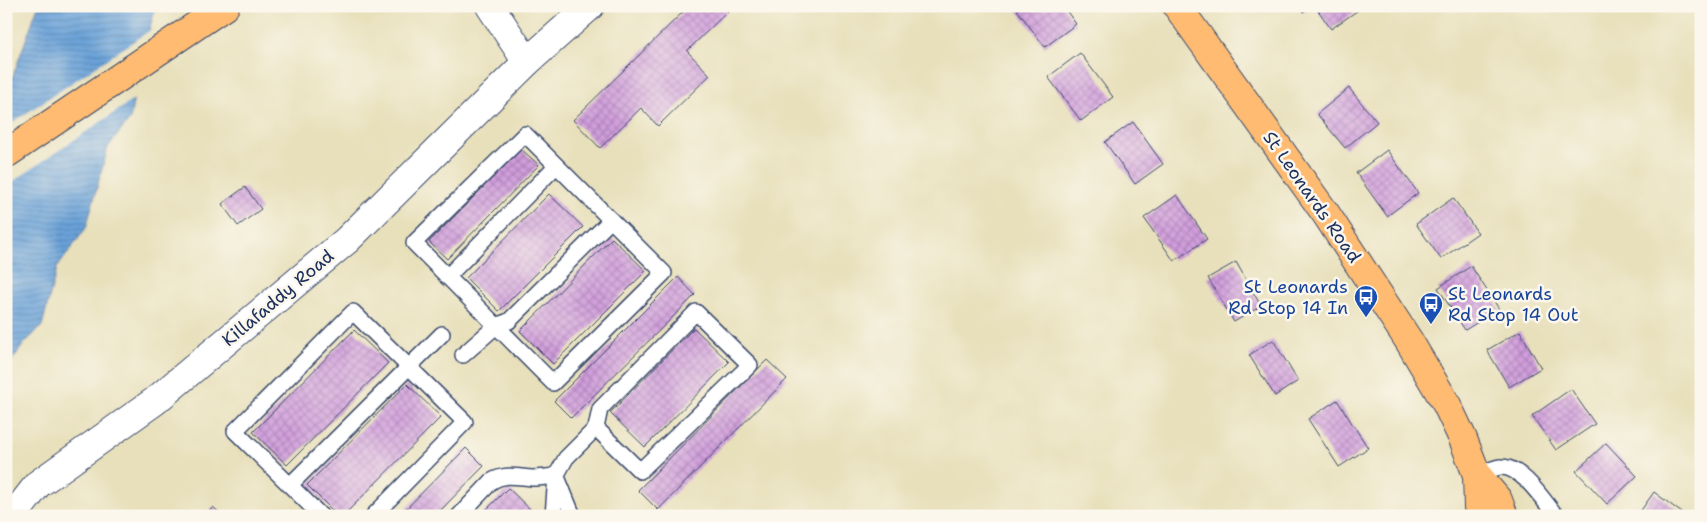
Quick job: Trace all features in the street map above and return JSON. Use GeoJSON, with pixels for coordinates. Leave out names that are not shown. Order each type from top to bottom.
{"type":"FeatureCollection","features":[{"type":"Feature","properties":{"kind":"highway"},"geometry":{"type":"LineString","coordinates":[[6,154],[225,6]]}},
{"type":"Feature","properties":{"kind":"highway","name":"St Leonards Road"},"geometry":{"type":"LineString","coordinates":[[1177,6],[1326,214],[1409,342],[1447,405],[1478,475],[1498,500],[1504,516]]}},
{"type":"Feature","properties":{"kind":"highway","name":"St Leonards Road"},"geometry":{"type":"LineString","coordinates":[[1478,475],[1478,508],[1481,516]]}},
{"type":"Feature","properties":{"kind":"street"},"geometry":{"type":"LineString","coordinates":[[490,6],[527,62]]}},
{"type":"Feature","properties":{"kind":"street","name":"Killafaddy Road"},"geometry":{"type":"LineString","coordinates":[[12,516],[38,484],[156,401],[348,240],[527,62],[590,6]]}},
{"type":"Feature","properties":{"kind":"lane"},"geometry":{"type":"LineString","coordinates":[[525,134],[611,220],[664,274],[553,383],[414,244],[525,134]]}},
{"type":"Feature","properties":{"kind":"lane"},"geometry":{"type":"LineString","coordinates":[[447,277],[556,166]]}},
{"type":"Feature","properties":{"kind":"lane"},"geometry":{"type":"LineString","coordinates":[[463,355],[496,326],[509,321],[611,220]]}},
{"type":"Feature","properties":{"kind":"lane"},"geometry":{"type":"LineString","coordinates":[[321,516],[235,431],[353,312],[466,422],[373,516]]}},
{"type":"Feature","properties":{"kind":"lane"},"geometry":{"type":"LineString","coordinates":[[553,516],[556,476],[566,458],[596,428],[600,410],[696,312],[750,365],[640,471],[596,428]]}},
{"type":"Feature","properties":{"kind":"lane"},"geometry":{"type":"LineString","coordinates":[[290,484],[442,334]]}},
{"type":"Feature","properties":{"kind":"lane"},"geometry":{"type":"LineString","coordinates":[[1478,475],[1501,467],[1513,469],[1525,478],[1556,516]]}},
{"type":"Feature","properties":{"kind":"lane"},"geometry":{"type":"LineString","coordinates":[[459,516],[497,478],[556,476]]}},
{"type":"Feature","properties":{"kind":"lane"},"geometry":{"type":"LineString","coordinates":[[556,476],[573,516]]}},
{"type":"Feature","properties":{"kind":"water"},"geometry":{"type":"Polygon","coordinates":[[[38,6],[156,6],[141,59],[130,119],[108,147],[86,228],[57,268],[42,326],[23,345],[6,369],[6,95],[38,6]]]}},
{"type":"Feature","properties":{"kind":"pier"},"geometry":{"type":"Polygon","coordinates":[[[152,29],[143,60],[136,98],[6,186],[6,127],[152,29]]]}},
{"type":"Feature","properties":{"kind":"building"},"geometry":{"type":"Polygon","coordinates":[[[689,6],[724,6],[728,11],[687,51],[710,75],[658,126],[641,108],[600,148],[573,120],[689,6]]]}},
{"type":"Feature","properties":{"kind":"building"},"geometry":{"type":"Polygon","coordinates":[[[1023,6],[1063,6],[1076,24],[1045,47],[1017,10],[1023,6]]]}},
{"type":"Feature","properties":{"kind":"building"},"geometry":{"type":"Polygon","coordinates":[[[1299,6],[1312,6],[1303,12],[1299,6]]]}},
{"type":"Feature","properties":{"kind":"building"},"geometry":{"type":"Polygon","coordinates":[[[1315,6],[1364,6],[1331,29],[1315,6]]]}},
{"type":"Feature","properties":{"kind":"building"},"geometry":{"type":"Polygon","coordinates":[[[1080,53],[1113,97],[1081,121],[1048,77],[1080,53]]]}},
{"type":"Feature","properties":{"kind":"building"},"geometry":{"type":"Polygon","coordinates":[[[1349,88],[1377,122],[1345,148],[1317,114],[1349,88]]]}},
{"type":"Feature","properties":{"kind":"building"},"geometry":{"type":"Polygon","coordinates":[[[1133,122],[1163,164],[1135,184],[1105,142],[1133,122]]]}},
{"type":"Feature","properties":{"kind":"building"},"geometry":{"type":"Polygon","coordinates":[[[521,149],[539,165],[447,259],[429,242],[521,149]]]}},
{"type":"Feature","properties":{"kind":"building"},"geometry":{"type":"Polygon","coordinates":[[[1387,150],[1418,193],[1387,216],[1356,173],[1387,150]]]}},
{"type":"Feature","properties":{"kind":"building"},"geometry":{"type":"Polygon","coordinates":[[[245,187],[261,209],[238,226],[222,204],[245,187]]]}},
{"type":"Feature","properties":{"kind":"building"},"geometry":{"type":"Polygon","coordinates":[[[549,194],[583,227],[499,311],[466,278],[549,194]]]}},
{"type":"Feature","properties":{"kind":"building"},"geometry":{"type":"Polygon","coordinates":[[[1177,195],[1207,239],[1174,261],[1144,218],[1177,195]]]}},
{"type":"Feature","properties":{"kind":"building"},"geometry":{"type":"Polygon","coordinates":[[[1453,198],[1478,233],[1441,259],[1416,224],[1453,198]]]}},
{"type":"Feature","properties":{"kind":"building"},"geometry":{"type":"Polygon","coordinates":[[[612,238],[646,271],[553,364],[520,331],[612,238]]]}},
{"type":"Feature","properties":{"kind":"building"},"geometry":{"type":"Polygon","coordinates":[[[1236,262],[1261,306],[1234,322],[1208,278],[1236,262]]]}},
{"type":"Feature","properties":{"kind":"building"},"geometry":{"type":"Polygon","coordinates":[[[1471,266],[1499,309],[1465,330],[1438,288],[1471,266]]]}},
{"type":"Feature","properties":{"kind":"building"},"geometry":{"type":"Polygon","coordinates":[[[678,277],[695,295],[571,418],[554,401],[678,277]]]}},
{"type":"Feature","properties":{"kind":"building"},"geometry":{"type":"Polygon","coordinates":[[[694,328],[729,362],[645,447],[610,413],[694,328]]]}},
{"type":"Feature","properties":{"kind":"building"},"geometry":{"type":"Polygon","coordinates":[[[354,330],[388,363],[287,465],[253,432],[354,330]]]}},
{"type":"Feature","properties":{"kind":"building"},"geometry":{"type":"Polygon","coordinates":[[[1520,331],[1541,368],[1509,387],[1487,350],[1520,331]]]}},
{"type":"Feature","properties":{"kind":"building"},"geometry":{"type":"Polygon","coordinates":[[[1273,340],[1298,381],[1275,396],[1249,355],[1273,340]]]}},
{"type":"Feature","properties":{"kind":"building"},"geometry":{"type":"Polygon","coordinates":[[[767,360],[787,379],[658,510],[638,490],[767,360]]]}},
{"type":"Feature","properties":{"kind":"building"},"geometry":{"type":"Polygon","coordinates":[[[407,384],[441,417],[343,516],[338,516],[307,485],[407,384]]]}},
{"type":"Feature","properties":{"kind":"building"},"geometry":{"type":"Polygon","coordinates":[[[1571,389],[1595,424],[1556,450],[1532,416],[1571,389]]]}},
{"type":"Feature","properties":{"kind":"building"},"geometry":{"type":"Polygon","coordinates":[[[1337,400],[1368,448],[1339,467],[1308,419],[1337,400]]]}},
{"type":"Feature","properties":{"kind":"building"},"geometry":{"type":"Polygon","coordinates":[[[1606,443],[1637,476],[1607,504],[1576,471],[1606,443]]]}},
{"type":"Feature","properties":{"kind":"building"},"geometry":{"type":"Polygon","coordinates":[[[466,448],[484,466],[435,516],[399,516],[466,448]]]}},
{"type":"Feature","properties":{"kind":"building"},"geometry":{"type":"Polygon","coordinates":[[[508,488],[537,516],[480,516],[508,488]]]}},
{"type":"Feature","properties":{"kind":"building"},"geometry":{"type":"Polygon","coordinates":[[[1654,492],[1686,516],[1637,516],[1654,492]]]}},
{"type":"Feature","properties":{"kind":"building"},"geometry":{"type":"Polygon","coordinates":[[[213,507],[223,516],[206,516],[213,507]]]}},
{"type":"Feature","properties":{"kind":"place","name":"St Leonards Rd Stop 14 In"},"geometry":{"type":"Point","coordinates":[1366,318]}},
{"type":"Feature","properties":{"kind":"place","name":"St Leonards Rd Stop 14 Out"},"geometry":{"type":"Point","coordinates":[1431,325]}}]}
